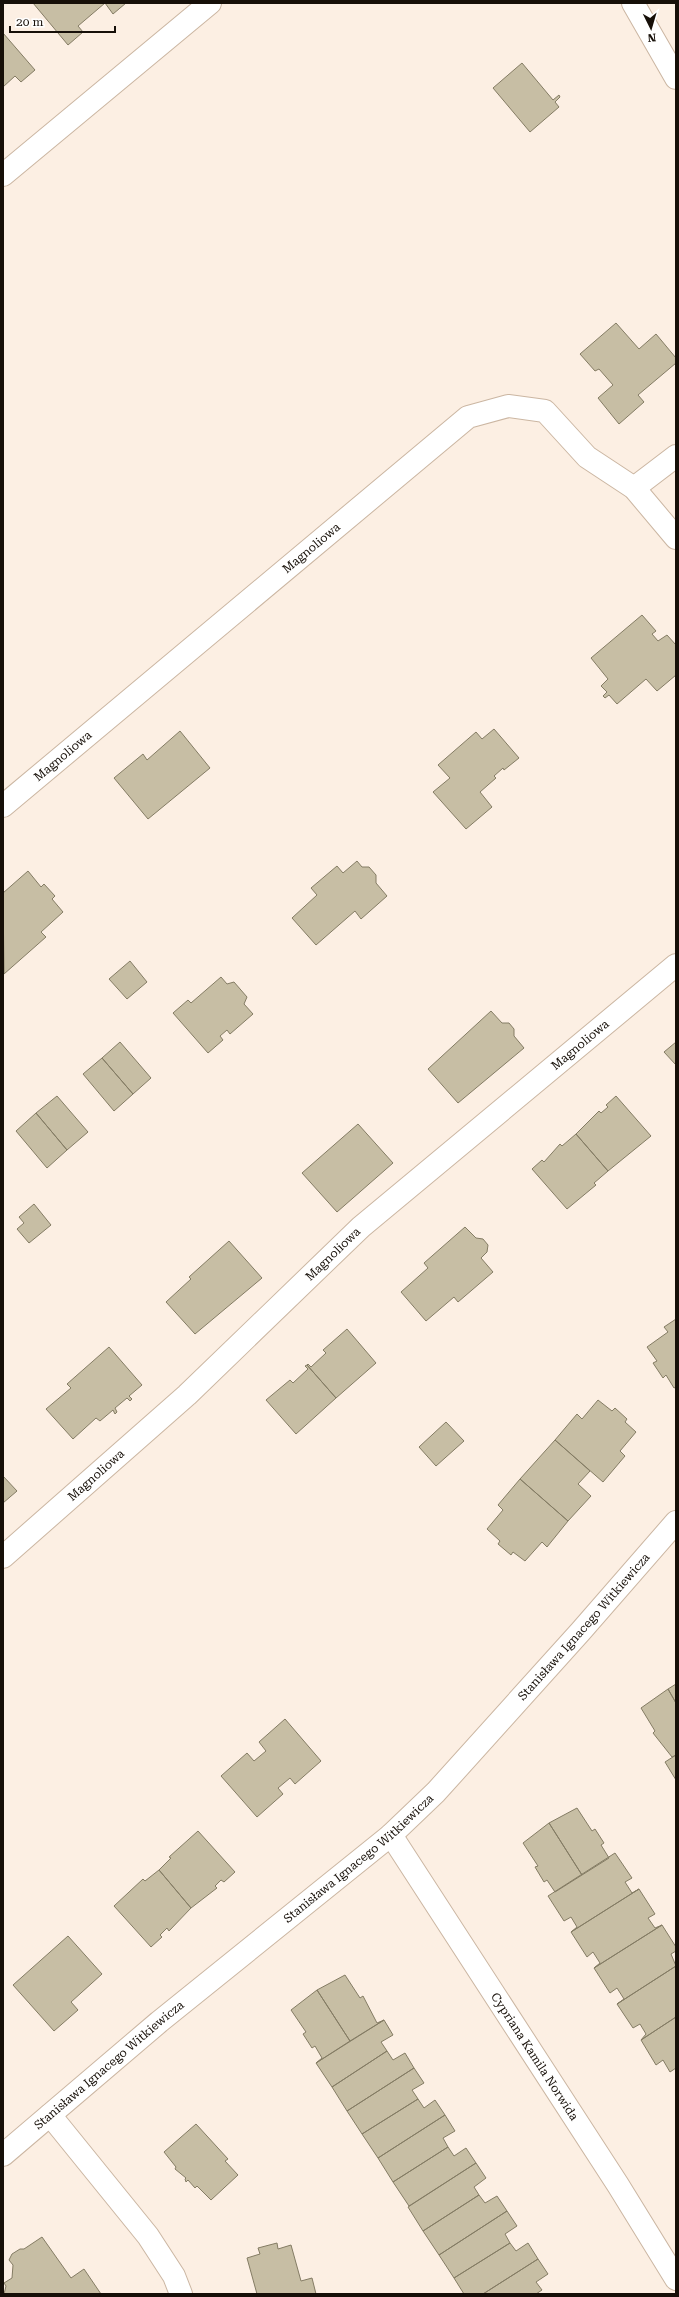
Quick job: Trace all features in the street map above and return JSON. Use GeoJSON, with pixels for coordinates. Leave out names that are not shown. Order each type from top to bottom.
{"type":"FeatureCollection","features":[{"type":"Feature","properties":{"kind":"street"},"geometry":{"type":"LineString","coordinates":[[3,175],[210,3]]}},
{"type":"Feature","properties":{"kind":"street"},"geometry":{"type":"LineString","coordinates":[[634,3],[659,51],[676,78]]}},
{"type":"Feature","properties":{"kind":"street","name":"Magnoliowa"},"geometry":{"type":"LineString","coordinates":[[3,806],[468,417],[508,406],[545,411],[587,457],[634,488],[676,538]]}},
{"type":"Feature","properties":{"kind":"street"},"geometry":{"type":"LineString","coordinates":[[634,488],[676,456]]}},
{"type":"Feature","properties":{"kind":"street","name":"Magnoliowa"},"geometry":{"type":"LineString","coordinates":[[3,1557],[187,1395],[361,1227],[676,966]]}},
{"type":"Feature","properties":{"kind":"street","name":"Stanisława Ignacego Witkiewicza"},"geometry":{"type":"LineString","coordinates":[[3,2155],[159,2022],[391,1835],[436,1792],[581,1631],[676,1522]]}},
{"type":"Feature","properties":{"kind":"street","name":"Cypriana Kamila Norwida"},"geometry":{"type":"LineString","coordinates":[[391,1835],[618,2185],[676,2279]]}},
{"type":"Feature","properties":{"kind":"street"},"geometry":{"type":"LineString","coordinates":[[50,2115],[148,2236],[174,2276],[181,2294]]}},
{"type":"Feature","properties":{"kind":"building"},"geometry":{"type":"Polygon","coordinates":[[[33,3],[105,3],[78,26],[83,32],[68,45],[33,3]]]}},
{"type":"Feature","properties":{"kind":"building"},"geometry":{"type":"Polygon","coordinates":[[[105,3],[126,3],[113,14],[105,3]]]}},
{"type":"Feature","properties":{"kind":"building"},"geometry":{"type":"Polygon","coordinates":[[[3,33],[35,70],[21,82],[15,76],[3,87],[3,33]]]}},
{"type":"Feature","properties":{"kind":"building"},"geometry":{"type":"Polygon","coordinates":[[[522,63],[553,100],[559,95],[560,97],[555,102],[559,107],[530,132],[493,88],[522,63]]]}},
{"type":"Feature","properties":{"kind":"building"},"geometry":{"type":"Polygon","coordinates":[[[616,323],[639,349],[656,334],[676,358],[676,363],[638,395],[644,402],[619,424],[598,398],[613,385],[599,369],[595,371],[580,354],[616,323]]]}},
{"type":"Feature","properties":{"kind":"building"},"geometry":{"type":"Polygon","coordinates":[[[642,615],[656,631],[652,634],[658,641],[667,635],[676,645],[676,675],[657,691],[646,679],[617,704],[609,695],[605,698],[603,696],[607,692],[601,686],[608,679],[591,658],[642,615]]]}},
{"type":"Feature","properties":{"kind":"building"},"geometry":{"type":"Polygon","coordinates":[[[494,729],[519,758],[504,770],[503,768],[494,776],[496,778],[480,792],[492,807],[466,829],[433,792],[450,778],[438,765],[476,732],[482,739],[494,729]]]}},
{"type":"Feature","properties":{"kind":"building"},"geometry":{"type":"Polygon","coordinates":[[[180,731],[210,768],[148,819],[114,778],[143,754],[147,760],[180,731]]]}},
{"type":"Feature","properties":{"kind":"building"},"geometry":{"type":"Polygon","coordinates":[[[357,861],[362,867],[369,867],[376,875],[376,883],[387,896],[361,919],[355,911],[316,945],[292,918],[317,895],[311,888],[337,866],[343,873],[357,861]]]}},
{"type":"Feature","properties":{"kind":"building"},"geometry":{"type":"Polygon","coordinates":[[[28,871],[41,887],[44,884],[55,896],[52,899],[63,912],[41,932],[46,937],[4,974],[3,893],[28,871]]]}},
{"type":"Feature","properties":{"kind":"building"},"geometry":{"type":"Polygon","coordinates":[[[130,961],[147,982],[127,999],[109,979],[130,961]]]}},
{"type":"Feature","properties":{"kind":"building"},"geometry":{"type":"Polygon","coordinates":[[[221,977],[227,984],[234,982],[247,997],[244,1004],[253,1014],[230,1034],[227,1030],[220,1036],[223,1040],[208,1053],[173,1013],[188,1000],[191,1003],[221,977]]]}},
{"type":"Feature","properties":{"kind":"building"},"geometry":{"type":"Polygon","coordinates":[[[491,1011],[502,1023],[509,1023],[514,1029],[514,1036],[524,1048],[458,1103],[428,1069],[491,1011]]]}},
{"type":"Feature","properties":{"kind":"building"},"geometry":{"type":"Polygon","coordinates":[[[120,1042],[151,1078],[133,1094],[102,1058],[120,1042]]]}},
{"type":"Feature","properties":{"kind":"building"},"geometry":{"type":"Polygon","coordinates":[[[676,1042],[676,1065],[664,1052],[676,1042]]]}},
{"type":"Feature","properties":{"kind":"building"},"geometry":{"type":"Polygon","coordinates":[[[102,1058],[133,1094],[114,1111],[83,1074],[102,1058]]]}},
{"type":"Feature","properties":{"kind":"building"},"geometry":{"type":"Polygon","coordinates":[[[57,1096],[88,1132],[67,1150],[36,1113],[57,1096]]]}},
{"type":"Feature","properties":{"kind":"building"},"geometry":{"type":"Polygon","coordinates":[[[616,1096],[651,1136],[608,1171],[576,1134],[599,1111],[601,1113],[608,1107],[606,1105],[616,1096]]]}},
{"type":"Feature","properties":{"kind":"building"},"geometry":{"type":"Polygon","coordinates":[[[36,1113],[67,1150],[47,1168],[16,1131],[36,1113]]]}},
{"type":"Feature","properties":{"kind":"building"},"geometry":{"type":"Polygon","coordinates":[[[358,1124],[393,1163],[337,1212],[302,1173],[358,1124]]]}},
{"type":"Feature","properties":{"kind":"building"},"geometry":{"type":"Polygon","coordinates":[[[576,1134],[608,1171],[594,1183],[596,1185],[567,1209],[532,1169],[542,1160],[544,1162],[560,1144],[562,1146],[576,1134]]]}},
{"type":"Feature","properties":{"kind":"building"},"geometry":{"type":"Polygon","coordinates":[[[34,1204],[51,1225],[29,1243],[17,1229],[24,1223],[19,1217],[34,1204]]]}},
{"type":"Feature","properties":{"kind":"building"},"geometry":{"type":"Polygon","coordinates":[[[465,1227],[476,1238],[483,1239],[488,1245],[487,1252],[481,1258],[493,1272],[458,1302],[454,1297],[426,1321],[401,1292],[428,1268],[424,1263],[465,1227]]]}},
{"type":"Feature","properties":{"kind":"building"},"geometry":{"type":"Polygon","coordinates":[[[229,1241],[262,1278],[195,1334],[166,1302],[191,1279],[189,1277],[229,1241]]]}},
{"type":"Feature","properties":{"kind":"building"},"geometry":{"type":"Polygon","coordinates":[[[676,1319],[676,1387],[674,1388],[666,1375],[663,1378],[653,1363],[657,1361],[647,1347],[668,1332],[664,1327],[676,1319]]]}},
{"type":"Feature","properties":{"kind":"building"},"geometry":{"type":"Polygon","coordinates":[[[347,1329],[376,1363],[336,1398],[307,1365],[308,1364],[311,1367],[326,1353],[323,1350],[347,1329]]]}},
{"type":"Feature","properties":{"kind":"building"},"geometry":{"type":"Polygon","coordinates":[[[109,1347],[142,1385],[129,1396],[132,1399],[130,1401],[127,1398],[115,1408],[117,1412],[115,1414],[113,1410],[100,1421],[96,1418],[73,1439],[46,1409],[71,1388],[67,1384],[109,1347]]]}},
{"type":"Feature","properties":{"kind":"building"},"geometry":{"type":"Polygon","coordinates":[[[307,1365],[336,1398],[296,1434],[266,1400],[290,1380],[293,1383],[308,1369],[305,1366],[307,1365]]]}},
{"type":"Feature","properties":{"kind":"building"},"geometry":{"type":"Polygon","coordinates":[[[598,1400],[612,1411],[615,1408],[627,1419],[625,1422],[636,1432],[620,1451],[625,1456],[603,1482],[555,1440],[577,1414],[582,1419],[598,1400]]]}},
{"type":"Feature","properties":{"kind":"building"},"geometry":{"type":"Polygon","coordinates":[[[446,1422],[464,1441],[436,1466],[419,1447],[446,1422]]]}},
{"type":"Feature","properties":{"kind":"building"},"geometry":{"type":"Polygon","coordinates":[[[555,1440],[590,1471],[578,1484],[591,1496],[568,1521],[520,1479],[555,1440]]]}},
{"type":"Feature","properties":{"kind":"building"},"geometry":{"type":"Polygon","coordinates":[[[3,1476],[17,1491],[3,1503],[3,1476]]]}},
{"type":"Feature","properties":{"kind":"building"},"geometry":{"type":"Polygon","coordinates":[[[520,1479],[568,1521],[547,1547],[542,1542],[525,1561],[513,1552],[511,1555],[498,1544],[500,1541],[487,1529],[503,1510],[498,1505],[520,1479]]]}},
{"type":"Feature","properties":{"kind":"building"},"geometry":{"type":"Polygon","coordinates":[[[676,1684],[676,1703],[668,1689],[676,1684]]]}},
{"type":"Feature","properties":{"kind":"building"},"geometry":{"type":"Polygon","coordinates":[[[668,1689],[676,1703],[676,1755],[672,1757],[653,1733],[655,1731],[641,1708],[668,1689]]]}},
{"type":"Feature","properties":{"kind":"building"},"geometry":{"type":"Polygon","coordinates":[[[285,1719],[321,1761],[295,1784],[290,1778],[278,1788],[283,1794],[257,1817],[221,1776],[247,1753],[254,1761],[266,1751],[259,1742],[285,1719]]]}},
{"type":"Feature","properties":{"kind":"building"},"geometry":{"type":"Polygon","coordinates":[[[676,1755],[676,1780],[665,1762],[676,1755]]]}},
{"type":"Feature","properties":{"kind":"building"},"geometry":{"type":"Polygon","coordinates":[[[577,1808],[592,1831],[595,1829],[604,1843],[601,1845],[609,1858],[582,1875],[549,1823],[577,1808]]]}},
{"type":"Feature","properties":{"kind":"building"},"geometry":{"type":"Polygon","coordinates":[[[549,1823],[582,1875],[555,1892],[547,1880],[544,1882],[535,1867],[538,1866],[523,1843],[549,1823]]]}},
{"type":"Feature","properties":{"kind":"building"},"geometry":{"type":"Polygon","coordinates":[[[198,1831],[235,1872],[224,1882],[221,1880],[215,1886],[217,1888],[191,1908],[159,1870],[171,1858],[169,1857],[198,1831]]]}},
{"type":"Feature","properties":{"kind":"building"},"geometry":{"type":"Polygon","coordinates":[[[615,1853],[632,1878],[625,1882],[632,1893],[639,1889],[571,1932],[577,1927],[571,1917],[564,1921],[548,1896],[615,1853]]]}},
{"type":"Feature","properties":{"kind":"building"},"geometry":{"type":"Polygon","coordinates":[[[159,1870],[191,1908],[169,1931],[167,1928],[160,1935],[162,1937],[151,1947],[114,1906],[143,1879],[145,1881],[159,1870]]]}},
{"type":"Feature","properties":{"kind":"building"},"geometry":{"type":"Polygon","coordinates":[[[639,1889],[655,1914],[648,1918],[655,1928],[662,1925],[594,1968],[600,1963],[593,1952],[587,1957],[571,1932],[639,1889]]]}},
{"type":"Feature","properties":{"kind":"building"},"geometry":{"type":"Polygon","coordinates":[[[662,1925],[676,1947],[676,1951],[671,1954],[676,1966],[617,2004],[624,1999],[617,1988],[610,1993],[594,1968],[662,1925]]]}},
{"type":"Feature","properties":{"kind":"building"},"geometry":{"type":"Polygon","coordinates":[[[68,1936],[102,1974],[71,2002],[78,2010],[54,2031],[13,1985],[68,1936]]]}},
{"type":"Feature","properties":{"kind":"building"},"geometry":{"type":"Polygon","coordinates":[[[676,1966],[676,2017],[641,2040],[646,2034],[640,2024],[633,2028],[617,2004],[676,1966]]]}},
{"type":"Feature","properties":{"kind":"building"},"geometry":{"type":"Polygon","coordinates":[[[345,1975],[360,1998],[363,1996],[377,2023],[384,2020],[350,2041],[317,1990],[345,1975]]]}},
{"type":"Feature","properties":{"kind":"building"},"geometry":{"type":"Polygon","coordinates":[[[317,1990],[350,2041],[316,2063],[322,2058],[315,2046],[312,2048],[303,2034],[306,2032],[291,2010],[317,1990]]]}},
{"type":"Feature","properties":{"kind":"building"},"geometry":{"type":"Polygon","coordinates":[[[676,2017],[676,2068],[670,2072],[663,2060],[656,2065],[641,2040],[676,2017]]]}},
{"type":"Feature","properties":{"kind":"building"},"geometry":{"type":"Polygon","coordinates":[[[384,2020],[393,2035],[381,2042],[387,2051],[332,2087],[316,2063],[384,2020]]]}},
{"type":"Feature","properties":{"kind":"building"},"geometry":{"type":"Polygon","coordinates":[[[387,2051],[393,2060],[405,2053],[414,2068],[347,2111],[332,2087],[387,2051]]]}},
{"type":"Feature","properties":{"kind":"building"},"geometry":{"type":"Polygon","coordinates":[[[414,2068],[424,2083],[412,2090],[418,2099],[362,2134],[347,2111],[414,2068]]]}},
{"type":"Feature","properties":{"kind":"building"},"geometry":{"type":"Polygon","coordinates":[[[418,2099],[424,2108],[435,2100],[445,2115],[378,2158],[362,2134],[418,2099]]]}},
{"type":"Feature","properties":{"kind":"building"},"geometry":{"type":"Polygon","coordinates":[[[445,2115],[455,2131],[443,2138],[448,2147],[393,2182],[378,2158],[445,2115]]]}},
{"type":"Feature","properties":{"kind":"building"},"geometry":{"type":"Polygon","coordinates":[[[196,2124],[228,2159],[225,2161],[238,2175],[211,2200],[197,2186],[195,2188],[188,2180],[186,2182],[186,2178],[175,2169],[176,2167],[164,2152],[196,2124]]]}},
{"type":"Feature","properties":{"kind":"building"},"geometry":{"type":"Polygon","coordinates":[[[448,2147],[454,2156],[466,2148],[476,2163],[409,2206],[393,2182],[448,2147]]]}},
{"type":"Feature","properties":{"kind":"building"},"geometry":{"type":"Polygon","coordinates":[[[476,2163],[486,2178],[474,2187],[479,2195],[423,2231],[408,2207],[476,2163]]]}},
{"type":"Feature","properties":{"kind":"building"},"geometry":{"type":"Polygon","coordinates":[[[479,2195],[485,2203],[497,2196],[507,2211],[439,2255],[423,2231],[479,2195]]]}},
{"type":"Feature","properties":{"kind":"building"},"geometry":{"type":"Polygon","coordinates":[[[507,2211],[517,2226],[505,2234],[510,2243],[454,2278],[439,2255],[507,2211]]]}},
{"type":"Feature","properties":{"kind":"building"},"geometry":{"type":"Polygon","coordinates":[[[42,2237],[71,2278],[84,2269],[101,2294],[4,2294],[6,2286],[4,2283],[12,2278],[13,2265],[9,2260],[12,2254],[20,2249],[24,2249],[42,2237]]]}},
{"type":"Feature","properties":{"kind":"building"},"geometry":{"type":"Polygon","coordinates":[[[277,2243],[278,2249],[291,2245],[301,2281],[312,2278],[316,2294],[257,2294],[247,2258],[260,2254],[258,2248],[277,2243]]]}},
{"type":"Feature","properties":{"kind":"building"},"geometry":{"type":"Polygon","coordinates":[[[510,2243],[516,2251],[528,2243],[538,2259],[483,2294],[464,2294],[454,2278],[510,2243]]]}},
{"type":"Feature","properties":{"kind":"building"},"geometry":{"type":"Polygon","coordinates":[[[538,2259],[548,2274],[536,2282],[542,2290],[536,2294],[483,2294],[538,2259]]]}}]}
